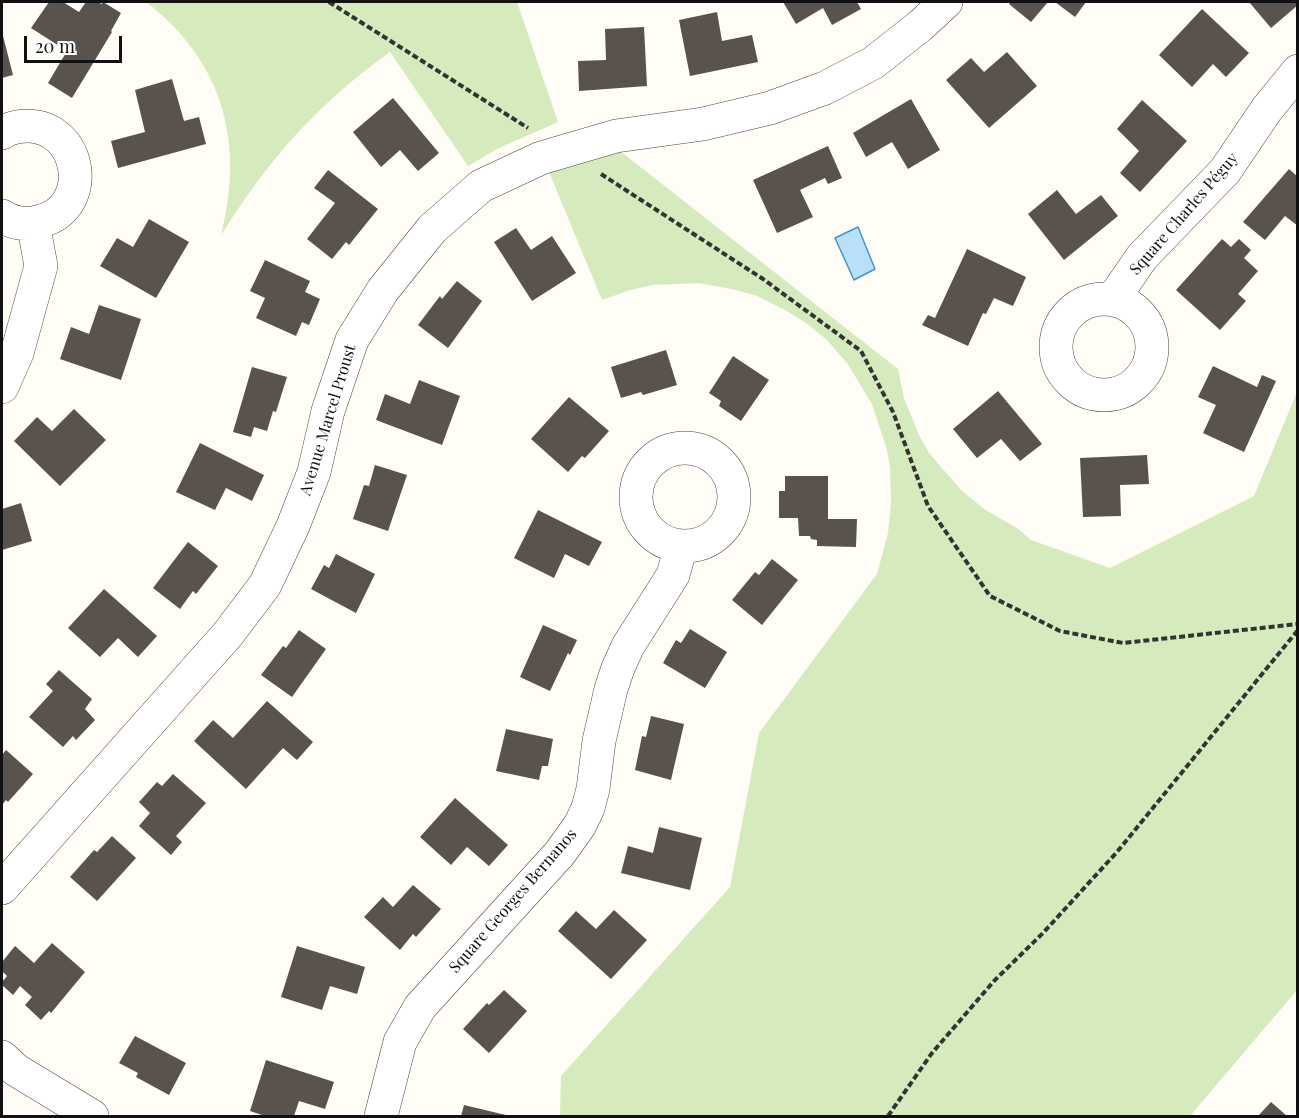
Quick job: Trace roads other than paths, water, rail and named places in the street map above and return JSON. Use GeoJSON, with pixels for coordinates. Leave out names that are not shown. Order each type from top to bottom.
{"type":"FeatureCollection","features":[{"type":"Feature","properties":{"kind":"street","name":"Avenue Marcel Proust"},"geometry":{"type":"LineString","coordinates":[[2,888],[228,633],[265,585],[293,526],[314,472],[328,411],[352,340],[383,290],[432,229],[482,186],[541,158],[616,136],[703,124],[770,108],[825,88],[873,63],[946,2]]}},
{"type":"Feature","properties":{"kind":"street","name":"Square Charles Péguy"},"geometry":{"type":"LineString","coordinates":[[1113,299],[1142,256],[1225,171],[1268,109],[1298,71]]}},
{"type":"Feature","properties":{"kind":"street"},"geometry":{"type":"LineString","coordinates":[[2,133],[21,126],[35,126],[48,130],[60,138],[69,149],[76,176],[74,189],[68,202],[46,220],[19,223],[2,216]]}},
{"type":"Feature","properties":{"kind":"street"},"geometry":{"type":"LineString","coordinates":[[2,387],[17,353],[41,266],[33,223]]}},
{"type":"Feature","properties":{"kind":"street","name":"Square Georges Bernanos"},"geometry":{"type":"LineString","coordinates":[[381,1116],[400,1042],[420,1007],[560,853],[580,825],[593,789],[599,741],[618,668],[628,646],[673,575],[681,546]]}},
{"type":"Feature","properties":{"kind":"street"},"geometry":{"type":"LineString","coordinates":[[2,1058],[16,1070],[92,1116]]}},
{"type":"Feature","properties":{"kind":"water"},"geometry":{"type":"Polygon","coordinates":[[[858,227],[875,269],[854,280],[835,238],[858,227]]]}}]}
